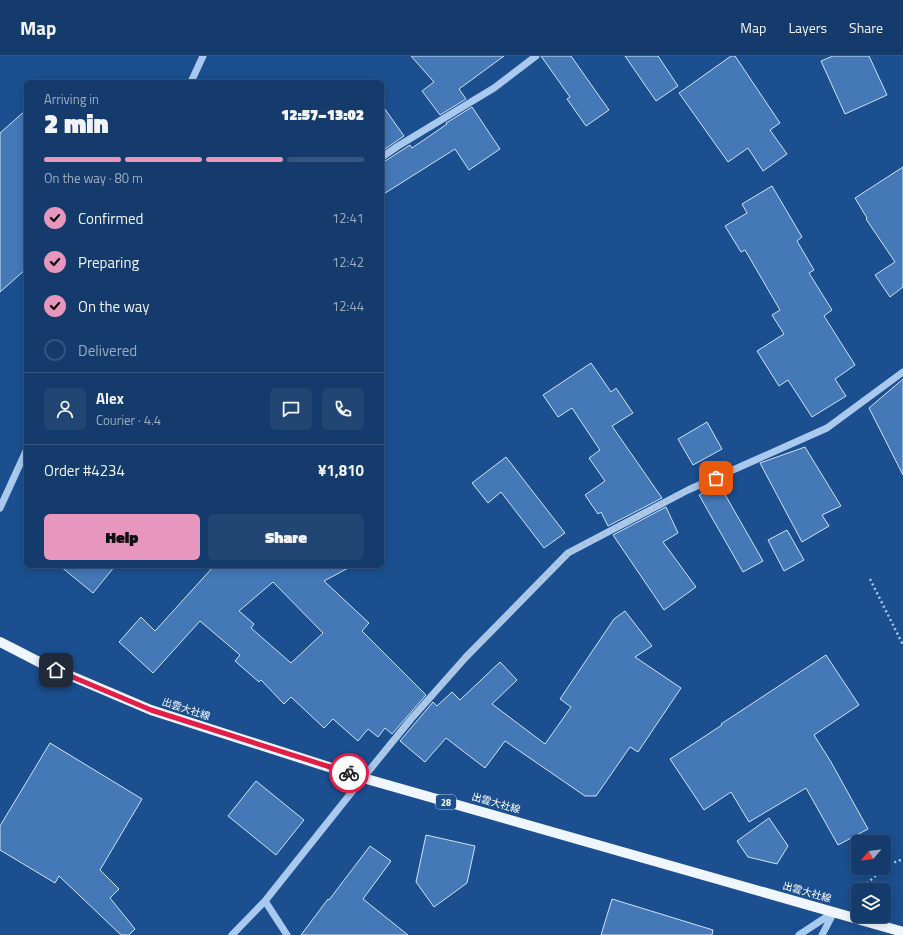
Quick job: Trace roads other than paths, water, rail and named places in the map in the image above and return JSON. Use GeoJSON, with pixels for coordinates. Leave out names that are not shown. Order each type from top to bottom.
{"type":"FeatureCollection","features":[{"type":"Feature","properties":{"kind":"main road","name":"出雲大社線"},"geometry":{"type":"LineString","coordinates":[[0,642],[43,664],[151,710],[363,778],[903,932]]}},
{"type":"Feature","properties":{"kind":"street"},"geometry":{"type":"LineString","coordinates":[[192,80],[203,56]]}},
{"type":"Feature","properties":{"kind":"street"},"geometry":{"type":"LineString","coordinates":[[384,156],[494,88],[536,56]]}},
{"type":"Feature","properties":{"kind":"street"},"geometry":{"type":"LineString","coordinates":[[232,935],[265,902],[411,719],[466,657],[568,553],[688,490],[827,428],[903,372]]}},
{"type":"Feature","properties":{"kind":"street"},"geometry":{"type":"LineString","coordinates":[[0,508],[24,461]]}},
{"type":"Feature","properties":{"kind":"street"},"geometry":{"type":"LineString","coordinates":[[265,902],[287,935]]}},
{"type":"Feature","properties":{"kind":"street"},"geometry":{"type":"LineString","coordinates":[[799,935],[834,912]]}},
{"type":"Feature","properties":{"kind":"street"},"geometry":{"type":"LineString","coordinates":[[822,935],[834,912]]}}]}
